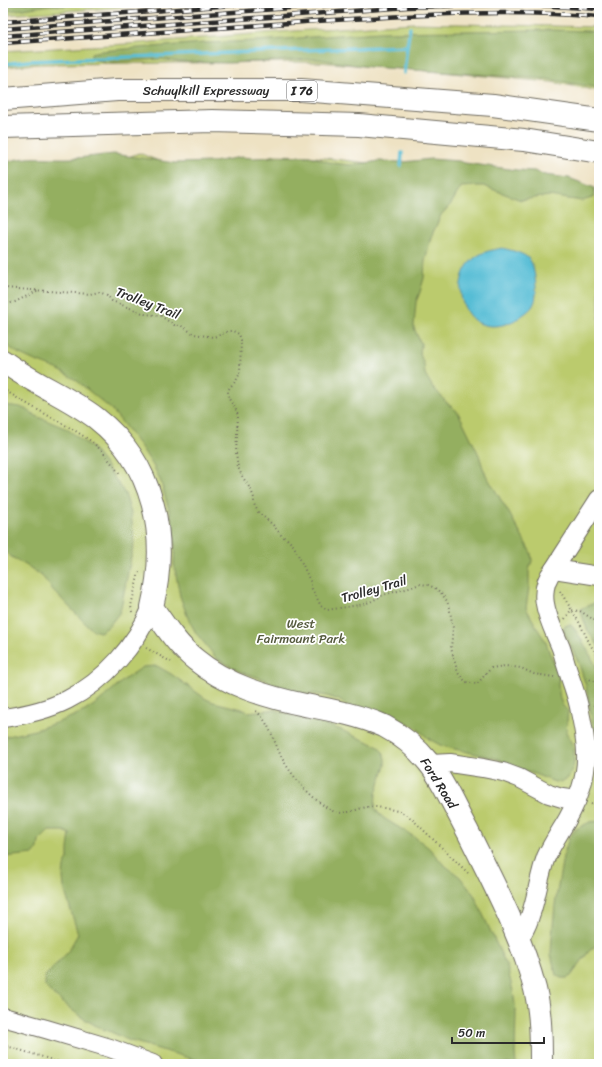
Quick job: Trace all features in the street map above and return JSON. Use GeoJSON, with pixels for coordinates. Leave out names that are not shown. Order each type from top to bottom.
{"type":"FeatureCollection","features":[{"type":"Feature","properties":{"kind":"main road","name":"Schuylkill Expressway"},"geometry":{"type":"LineString","coordinates":[[3,99],[117,90],[300,90],[494,105],[599,120]]}},
{"type":"Feature","properties":{"kind":"main road"},"geometry":{"type":"LineString","coordinates":[[3,127],[212,121],[359,125],[524,140],[599,152]]}},
{"type":"Feature","properties":{"kind":"main road"},"geometry":{"type":"LineString","coordinates":[[3,361],[95,418],[118,439],[140,470],[152,499],[158,527],[159,561],[156,591],[143,611]]}},
{"type":"Feature","properties":{"kind":"main road","name":"Ford Road"},"geometry":{"type":"LineString","coordinates":[[143,611],[168,629],[182,647],[211,671],[267,695],[337,711],[382,726],[396,733],[409,743],[430,764],[459,814],[519,940],[531,975],[539,1011],[542,1064]]}},
{"type":"Feature","properties":{"kind":"street"},"geometry":{"type":"LineString","coordinates":[[519,940],[531,916],[547,856],[577,800],[586,768],[586,754],[580,710],[561,649],[548,620],[544,594],[546,584],[552,572],[599,500]]}},
{"type":"Feature","properties":{"kind":"street"},"geometry":{"type":"LineString","coordinates":[[552,572],[599,576]]}},
{"type":"Feature","properties":{"kind":"street"},"geometry":{"type":"LineString","coordinates":[[3,718],[50,707],[67,700],[95,682],[109,670],[132,643],[146,620],[143,611]]}},
{"type":"Feature","properties":{"kind":"street"},"geometry":{"type":"LineString","coordinates":[[430,764],[450,763],[503,772],[519,778],[550,794],[562,798],[577,800]]}},
{"type":"Feature","properties":{"kind":"street"},"geometry":{"type":"LineString","coordinates":[[3,1017],[102,1046],[153,1064]]}},
{"type":"Feature","properties":{"kind":"path","name":"Trolley Trail"},"geometry":{"type":"LineString","coordinates":[[3,288],[90,294],[99,292],[107,295],[112,301],[145,314],[161,316],[174,325],[180,325],[194,334],[213,337],[228,331],[234,331],[239,334],[242,340],[240,373],[236,381],[228,390],[230,401],[236,408],[238,416],[236,453],[238,467],[251,490],[254,498],[254,504],[258,512],[294,546],[310,581],[312,589],[321,606],[327,610],[359,605],[370,602],[383,595],[420,584],[428,585],[441,593],[447,601],[453,628],[451,648],[458,673],[466,682],[477,684],[491,668],[505,666],[521,668],[540,676],[570,677]]}},
{"type":"Feature","properties":{"kind":"path"},"geometry":{"type":"LineString","coordinates":[[3,305],[15,302],[40,290]]}},
{"type":"Feature","properties":{"kind":"path"},"geometry":{"type":"LineString","coordinates":[[3,389],[91,441],[107,456],[123,478]]}},
{"type":"Feature","properties":{"kind":"path"},"geometry":{"type":"LineString","coordinates":[[140,568],[130,606],[143,611]]}},
{"type":"Feature","properties":{"kind":"path"},"geometry":{"type":"LineString","coordinates":[[552,572],[571,610],[591,646],[599,657]]}},
{"type":"Feature","properties":{"kind":"path"},"geometry":{"type":"LineString","coordinates":[[571,610],[580,611],[599,623]]}},
{"type":"Feature","properties":{"kind":"path"},"geometry":{"type":"LineString","coordinates":[[143,644],[146,648],[175,664]]}},
{"type":"Feature","properties":{"kind":"path"},"geometry":{"type":"LineString","coordinates":[[255,710],[266,721],[280,755],[289,770],[300,784],[323,805],[332,811],[340,813],[352,812],[367,807],[383,808],[400,812],[411,818],[472,877]]}},
{"type":"Feature","properties":{"kind":"path"},"geometry":{"type":"LineString","coordinates":[[3,1044],[66,1064]]}},
{"type":"Feature","properties":{"kind":"green space"},"geometry":{"type":"Polygon","coordinates":[[[3,3],[190,3],[3,15],[3,3]]]}},
{"type":"Feature","properties":{"kind":"green space"},"geometry":{"type":"Polygon","coordinates":[[[3,3],[91,3],[64,6],[50,5],[3,12],[3,3]]]}},
{"type":"Feature","properties":{"kind":"green space"},"geometry":{"type":"Polygon","coordinates":[[[413,23],[599,27],[599,91],[551,82],[318,62],[36,64],[3,67],[3,51],[127,44],[413,23]]]}},
{"type":"Feature","properties":{"kind":"green space"},"geometry":{"type":"Polygon","coordinates":[[[549,30],[599,32],[599,88],[547,79],[369,67],[317,59],[229,63],[180,62],[160,59],[113,62],[94,60],[91,56],[91,53],[101,51],[380,32],[549,30]]]}},
{"type":"Feature","properties":{"kind":"green space","name":"West Fairmount Park"},"geometry":{"type":"Polygon","coordinates":[[[139,153],[166,164],[226,166],[275,155],[307,156],[440,171],[483,182],[599,196],[599,1064],[3,1064],[3,163],[20,161],[109,164],[139,153]]]}},
{"type":"Feature","properties":{"kind":"green space"},"geometry":{"type":"Polygon","coordinates":[[[114,154],[175,163],[213,162],[241,157],[253,158],[289,156],[310,156],[332,163],[350,165],[380,161],[403,162],[431,159],[459,161],[517,170],[535,171],[545,175],[569,178],[595,188],[592,198],[582,201],[549,196],[521,200],[484,186],[461,187],[451,204],[441,215],[431,237],[425,261],[424,278],[416,302],[414,325],[421,344],[420,354],[424,365],[425,374],[432,386],[448,404],[457,411],[479,455],[486,475],[531,553],[532,561],[529,570],[529,587],[526,608],[545,640],[559,674],[558,685],[560,699],[563,706],[568,711],[566,732],[574,748],[572,772],[568,778],[560,782],[555,782],[517,768],[498,759],[442,746],[429,739],[417,728],[398,720],[397,716],[381,711],[367,711],[348,706],[339,700],[327,696],[315,694],[293,694],[276,687],[269,681],[239,671],[216,658],[196,633],[188,618],[180,596],[174,564],[175,544],[172,520],[161,482],[154,467],[141,447],[111,409],[76,380],[57,369],[18,353],[3,343],[3,164],[18,159],[27,158],[76,158],[114,154]]]}},
{"type":"Feature","properties":{"kind":"green space"},"geometry":{"type":"Polygon","coordinates":[[[3,405],[20,407],[38,417],[67,429],[92,448],[125,494],[131,513],[134,542],[120,612],[108,627],[100,632],[93,630],[87,625],[53,590],[42,576],[3,550],[3,405]]]}},
{"type":"Feature","properties":{"kind":"green space"},"geometry":{"type":"Polygon","coordinates":[[[599,601],[599,647],[587,629],[580,609],[599,601]]]}},
{"type":"Feature","properties":{"kind":"green space"},"geometry":{"type":"Polygon","coordinates":[[[571,625],[575,630],[599,670],[599,756],[586,686],[579,664],[564,631],[564,627],[571,625]]]}},
{"type":"Feature","properties":{"kind":"green space"},"geometry":{"type":"Polygon","coordinates":[[[157,666],[206,699],[213,702],[242,709],[248,712],[276,710],[339,729],[377,746],[383,752],[385,766],[376,793],[375,808],[385,819],[429,848],[443,864],[460,877],[474,895],[507,967],[516,1011],[516,1064],[205,1064],[128,1040],[100,1028],[81,1017],[52,994],[45,986],[45,976],[67,953],[78,934],[64,888],[63,877],[64,867],[68,858],[70,834],[64,831],[49,831],[39,841],[38,848],[34,854],[3,857],[3,737],[35,730],[85,711],[97,703],[125,679],[143,667],[157,666]]]}},
{"type":"Feature","properties":{"kind":"green space"},"geometry":{"type":"Polygon","coordinates":[[[599,821],[599,943],[589,951],[571,976],[561,978],[556,975],[551,954],[555,905],[563,856],[569,838],[576,829],[590,822],[599,821]]]}},
{"type":"Feature","properties":{"kind":"water"},"geometry":{"type":"Polygon","coordinates":[[[502,248],[521,254],[530,260],[535,277],[536,296],[532,307],[520,317],[505,324],[489,326],[474,320],[468,314],[462,300],[462,279],[467,267],[476,257],[485,252],[502,248]]]}},
{"type":"Feature","properties":{"kind":"waterway"},"geometry":{"type":"LineString","coordinates":[[3,64],[28,61],[407,46],[410,28]]}},
{"type":"Feature","properties":{"kind":"waterway"},"geometry":{"type":"LineString","coordinates":[[404,73],[407,46]]}},
{"type":"Feature","properties":{"kind":"waterway"},"geometry":{"type":"LineString","coordinates":[[401,166],[402,153]]}},
{"type":"Feature","properties":{"kind":"railway"},"geometry":{"type":"LineString","coordinates":[[3,22],[261,3]]}},
{"type":"Feature","properties":{"kind":"railway"},"geometry":{"type":"LineString","coordinates":[[3,29],[358,3]]}},
{"type":"Feature","properties":{"kind":"railway"},"geometry":{"type":"LineString","coordinates":[[3,36],[408,7],[538,5],[599,9]]}},
{"type":"Feature","properties":{"kind":"railway"},"geometry":{"type":"LineString","coordinates":[[3,43],[415,15],[525,13],[599,17]]}}]}
